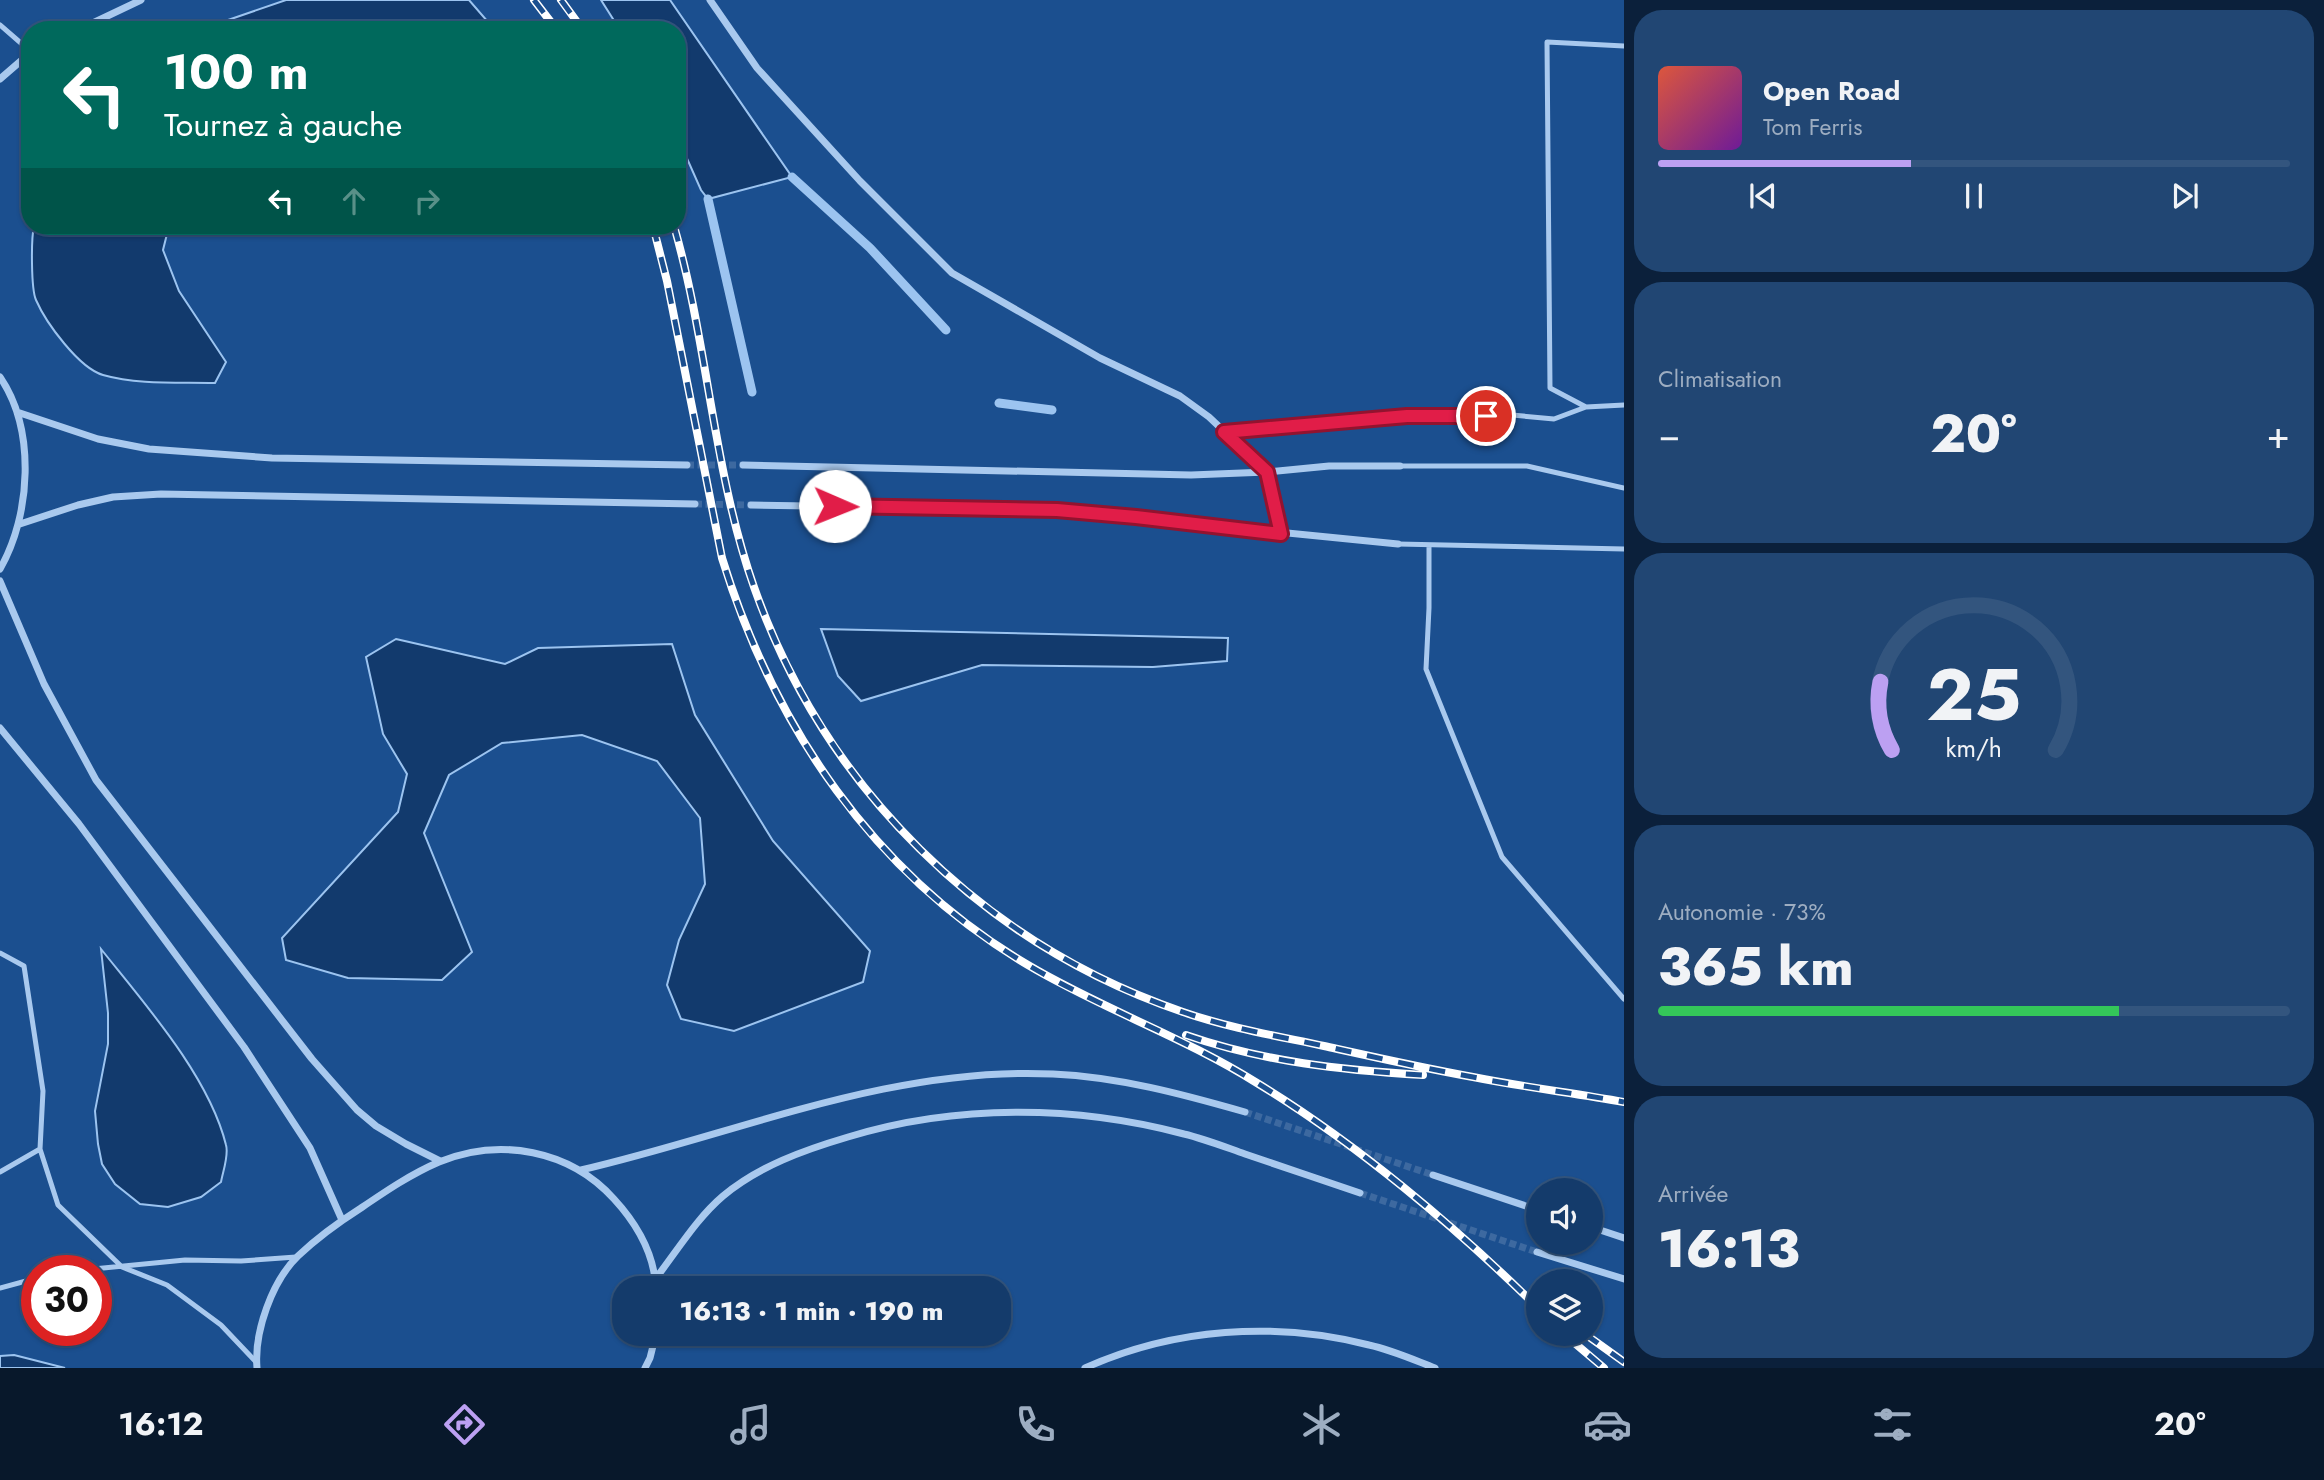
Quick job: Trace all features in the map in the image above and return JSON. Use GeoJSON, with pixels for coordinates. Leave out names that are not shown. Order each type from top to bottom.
{"type":"FeatureCollection","features":[{"type":"Feature","properties":{"kind":"street"},"geometry":{"type":"LineString","coordinates":[[97,21],[141,0]]}},
{"type":"Feature","properties":{"kind":"street"},"geometry":{"type":"LineString","coordinates":[[710,0],[757,68],[860,181],[952,273],[1100,358],[1180,396],[1267,472],[1281,534]]}},
{"type":"Feature","properties":{"kind":"street"},"geometry":{"type":"LineString","coordinates":[[0,79],[21,60]]}},
{"type":"Feature","properties":{"kind":"street"},"geometry":{"type":"LineString","coordinates":[[0,377],[8,388],[17,412],[25,460],[25,489],[20,524],[0,569]]}},
{"type":"Feature","properties":{"kind":"street"},"geometry":{"type":"LineString","coordinates":[[17,412],[98,439],[149,449],[272,458],[687,465]]}},
{"type":"Feature","properties":{"kind":"street"},"geometry":{"type":"LineString","coordinates":[[743,465],[1191,475],[1329,466],[1400,466]]}},
{"type":"Feature","properties":{"kind":"street"},"geometry":{"type":"LineString","coordinates":[[20,524],[113,497],[161,494],[695,504]]}},
{"type":"Feature","properties":{"kind":"street"},"geometry":{"type":"LineString","coordinates":[[751,505],[1057,510],[1398,544]]}},
{"type":"Feature","properties":{"kind":"street"},"geometry":{"type":"LineString","coordinates":[[0,581],[44,684],[96,780],[312,1059],[357,1110],[396,1138],[440,1161]]}},
{"type":"Feature","properties":{"kind":"street"},"geometry":{"type":"LineString","coordinates":[[0,728],[79,824],[244,1047],[310,1147],[342,1220]]}},
{"type":"Feature","properties":{"kind":"street"},"geometry":{"type":"LineString","coordinates":[[581,1170],[862,1093],[964,1076],[1052,1074],[1095,1078],[1172,1091],[1245,1112]]}},
{"type":"Feature","properties":{"kind":"street"},"geometry":{"type":"LineString","coordinates":[[658,1276],[707,1212],[722,1197],[760,1171],[818,1146],[860,1133],[942,1117],[1034,1113],[1081,1115],[1128,1122],[1185,1134],[1360,1194]]}},
{"type":"Feature","properties":{"kind":"street"},"geometry":{"type":"LineString","coordinates":[[257,1366],[261,1326],[268,1303],[296,1258],[342,1220],[393,1186],[440,1161],[469,1153],[511,1149],[531,1151],[556,1158],[581,1170],[607,1191],[628,1214],[643,1237],[656,1276]]}},
{"type":"Feature","properties":{"kind":"street"},"geometry":{"type":"LineString","coordinates":[[1433,1175],[1526,1206]]}},
{"type":"Feature","properties":{"kind":"street"},"geometry":{"type":"LineString","coordinates":[[1603,1231],[1624,1238]]}},
{"type":"Feature","properties":{"kind":"street"},"geometry":{"type":"LineString","coordinates":[[1547,1255],[1624,1279]]}},
{"type":"Feature","properties":{"kind":"street"},"geometry":{"type":"LineString","coordinates":[[1085,1368],[1106,1358],[1163,1341],[1222,1332],[1265,1330],[1308,1332],[1371,1345],[1435,1368]]}},
{"type":"Feature","properties":{"kind":"street"},"geometry":{"type":"LineString","coordinates":[[645,1368],[653,1346]]}},
{"type":"Feature","properties":{"kind":"lane"},"geometry":{"type":"LineString","coordinates":[[0,25],[21,44]]}},
{"type":"Feature","properties":{"kind":"lane"},"geometry":{"type":"LineString","coordinates":[[1586,407],[1550,388],[1547,41],[1624,46]]}},
{"type":"Feature","properties":{"kind":"lane"},"geometry":{"type":"LineString","coordinates":[[1224,432],[1407,416],[1512,415],[1554,419],[1586,407],[1624,405]]}},
{"type":"Feature","properties":{"kind":"lane"},"geometry":{"type":"LineString","coordinates":[[1400,466],[1527,466],[1624,488]]}},
{"type":"Feature","properties":{"kind":"lane"},"geometry":{"type":"LineString","coordinates":[[1398,544],[1624,549]]}},
{"type":"Feature","properties":{"kind":"lane"},"geometry":{"type":"LineString","coordinates":[[1429,545],[1426,669],[1502,857],[1624,999]]}},
{"type":"Feature","properties":{"kind":"lane"},"geometry":{"type":"LineString","coordinates":[[0,953],[24,966],[43,1091],[40,1149],[58,1205],[122,1267],[167,1285],[220,1325],[257,1366]]}},
{"type":"Feature","properties":{"kind":"lane"},"geometry":{"type":"LineString","coordinates":[[0,1172],[40,1149]]}},
{"type":"Feature","properties":{"kind":"lane"},"geometry":{"type":"LineString","coordinates":[[112,1268],[185,1260],[242,1262],[296,1258]]}},
{"type":"Feature","properties":{"kind":"lane"},"geometry":{"type":"LineString","coordinates":[[0,1288],[21,1282]]}},
{"type":"Feature","properties":{"kind":"water"},"geometry":{"type":"Polygon","coordinates":[[[286,0],[469,0],[487,21],[225,21],[286,0]]]}},
{"type":"Feature","properties":{"kind":"water"},"geometry":{"type":"Polygon","coordinates":[[[601,0],[670,0],[684,21],[614,21],[601,0]]]}},
{"type":"Feature","properties":{"kind":"water"},"geometry":{"type":"Polygon","coordinates":[[[686,23],[792,177],[708,199],[701,190],[686,156],[686,23]]]}},
{"type":"Feature","properties":{"kind":"water"},"geometry":{"type":"Polygon","coordinates":[[[33,235],[167,235],[163,250],[179,291],[226,362],[215,383],[116,378],[103,375],[84,364],[55,332],[36,300],[33,235]]]}},
{"type":"Feature","properties":{"kind":"water"},"geometry":{"type":"Polygon","coordinates":[[[821,629],[1228,638],[1227,661],[1153,667],[982,665],[861,701],[838,676],[821,629]]]}},
{"type":"Feature","properties":{"kind":"water"},"geometry":{"type":"Polygon","coordinates":[[[396,639],[505,664],[538,648],[672,644],[695,715],[773,841],[870,951],[863,982],[734,1031],[681,1019],[667,985],[679,940],[705,884],[700,818],[657,761],[582,735],[502,743],[449,775],[424,833],[472,952],[442,980],[348,978],[286,960],[282,938],[398,812],[407,774],[383,734],[366,657],[396,639]]]}},
{"type":"Feature","properties":{"kind":"water"},"geometry":{"type":"Polygon","coordinates":[[[101,949],[173,1041],[218,1119],[227,1149],[221,1182],[201,1197],[168,1207],[140,1204],[115,1184],[102,1164],[95,1111],[108,1044],[108,1013],[101,949]]]}},
{"type":"Feature","properties":{"kind":"water"},"geometry":{"type":"Polygon","coordinates":[[[14,1355],[65,1368],[0,1368],[0,1356],[14,1355]]]}},
{"type":"Feature","properties":{"kind":"waterway"},"geometry":{"type":"LineString","coordinates":[[792,177],[870,248],[946,330]]}},
{"type":"Feature","properties":{"kind":"waterway"},"geometry":{"type":"LineString","coordinates":[[708,199],[752,392]]}},
{"type":"Feature","properties":{"kind":"waterway"},"geometry":{"type":"LineString","coordinates":[[999,403],[1052,410]]}},
{"type":"Feature","properties":{"kind":"tunnel"},"geometry":{"type":"LineString","coordinates":[[687,465],[743,465]]}},
{"type":"Feature","properties":{"kind":"tunnel"},"geometry":{"type":"LineString","coordinates":[[695,504],[751,505]]}},
{"type":"Feature","properties":{"kind":"tunnel"},"geometry":{"type":"LineString","coordinates":[[1245,1112],[1433,1175]]}},
{"type":"Feature","properties":{"kind":"tunnel"},"geometry":{"type":"LineString","coordinates":[[1360,1193],[1526,1248]]}},
{"type":"Feature","properties":{"kind":"railway"},"geometry":{"type":"LineString","coordinates":[[534,0],[550,21]]}},
{"type":"Feature","properties":{"kind":"railway"},"geometry":{"type":"LineString","coordinates":[[561,0],[576,21]]}},
{"type":"Feature","properties":{"kind":"railway"},"geometry":{"type":"LineString","coordinates":[[655,235],[667,281],[722,558],[744,620],[770,680],[801,737],[837,791],[877,841],[923,887],[973,928],[1028,965],[1229,1067],[1331,1132],[1439,1217],[1526,1297]]}},
{"type":"Feature","properties":{"kind":"railway"},"geometry":{"type":"LineString","coordinates":[[676,235],[686,271],[729,498],[754,587],[784,660],[822,728],[868,791],[920,849],[978,900],[1041,945],[1110,982],[1183,1012],[1218,1023],[1417,1066],[1624,1102]]}},
{"type":"Feature","properties":{"kind":"railway"},"geometry":{"type":"LineString","coordinates":[[1186,1035],[1245,1052],[1303,1063],[1423,1075]]}},
{"type":"Feature","properties":{"kind":"railway"},"geometry":{"type":"LineString","coordinates":[[1578,1346],[1604,1368]]}},
{"type":"Feature","properties":{"kind":"railway"},"geometry":{"type":"LineString","coordinates":[[1602,1346],[1624,1362]]}},
{"type":"Feature","properties":{"kind":"route"},"geometry":{"type":"LineString","coordinates":[[835,506],[1057,510],[1281,534],[1267,472],[1224,432],[1407,416],[1486,416]]}}]}
